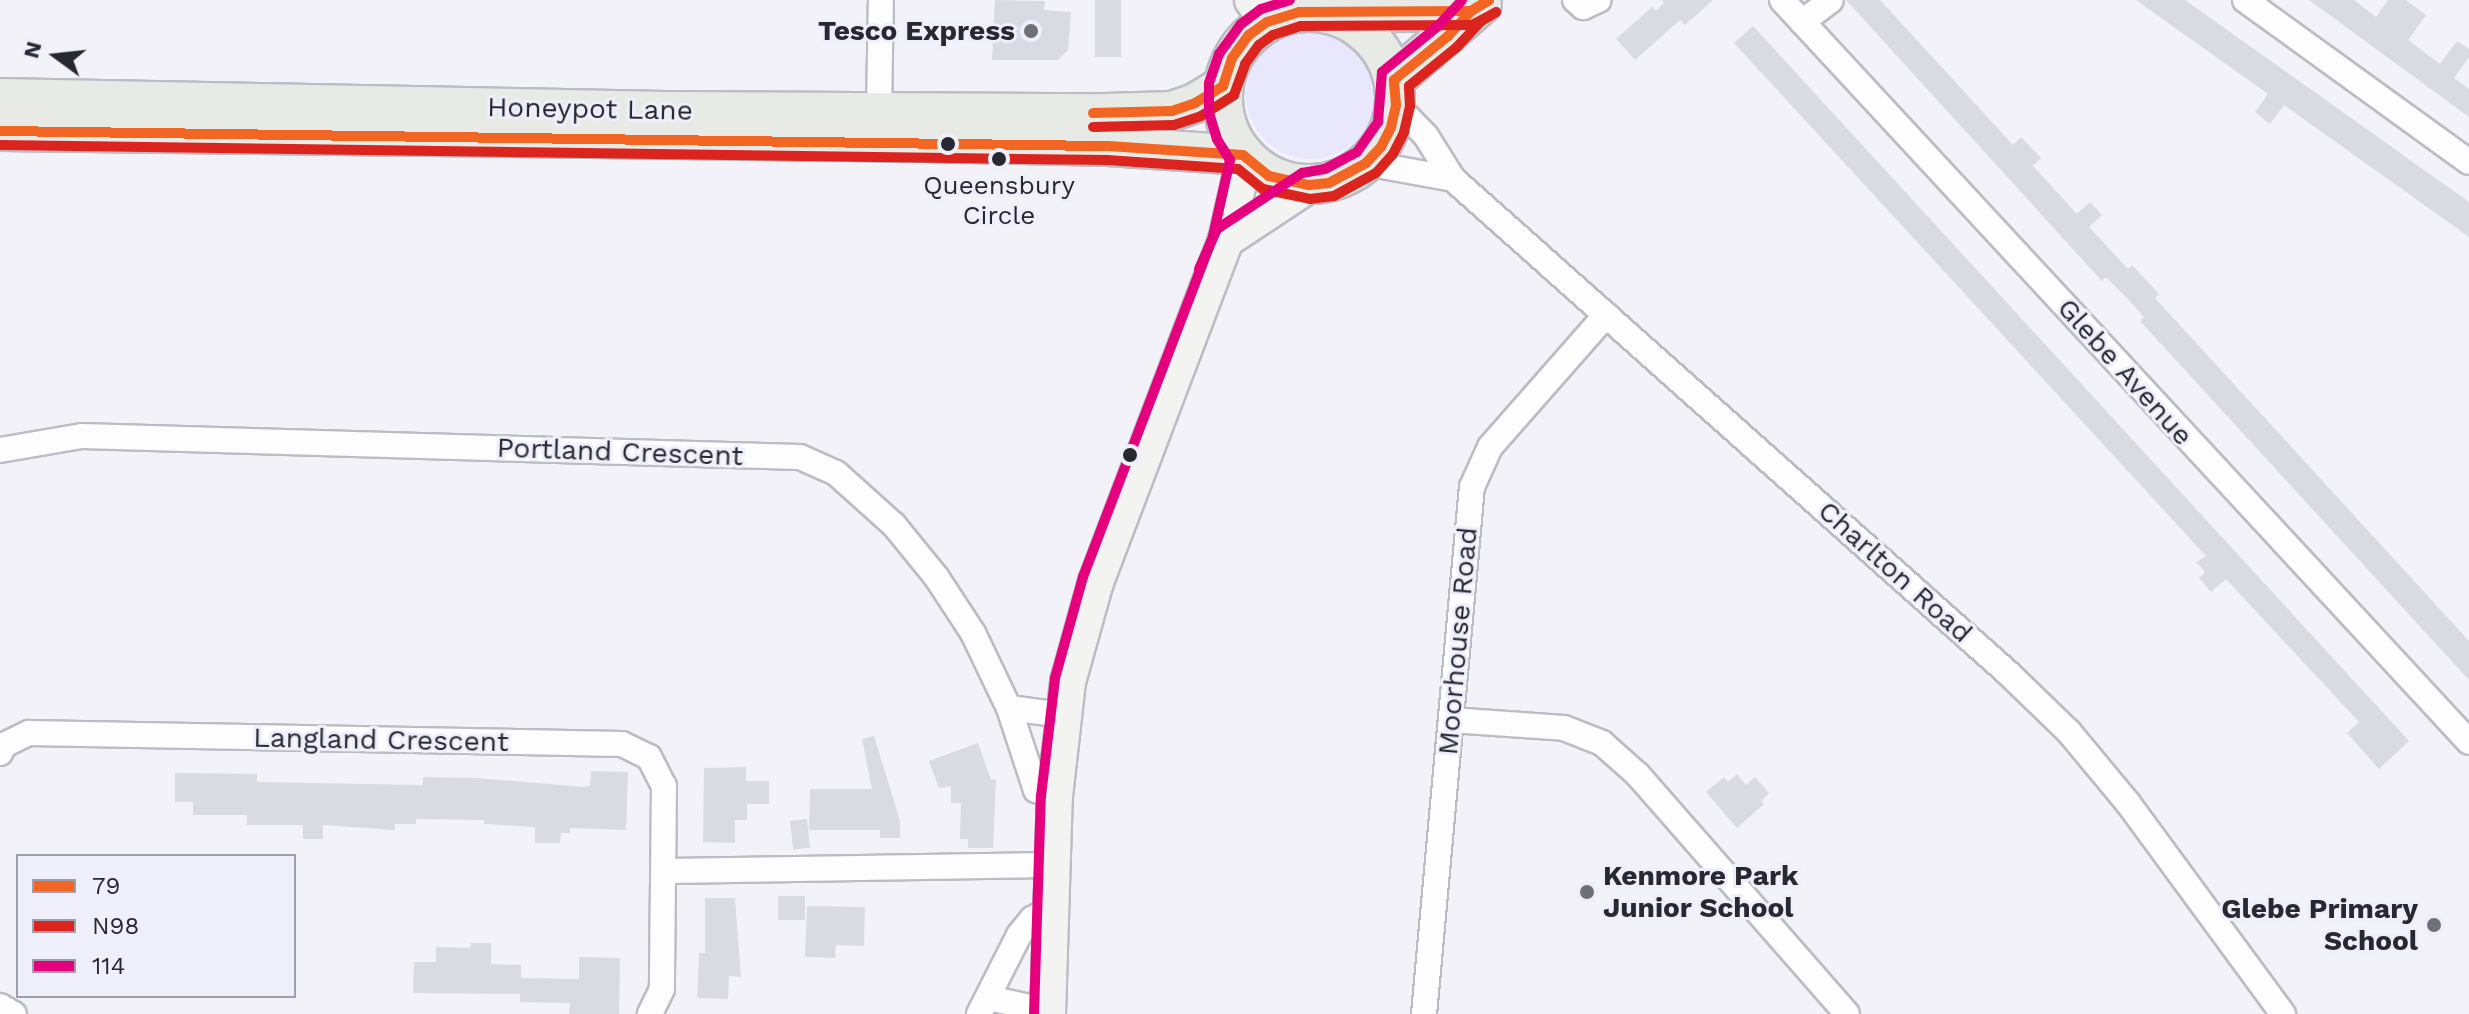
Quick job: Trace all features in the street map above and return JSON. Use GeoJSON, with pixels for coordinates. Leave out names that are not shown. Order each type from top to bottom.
{"type":"FeatureCollection","features":[{"type":"Feature","properties":{"kind":"main road"},"geometry":{"type":"LineString","coordinates":[[1325,13],[1349,21],[1370,36],[1383,53],[1395,92],[1386,137],[1366,163],[1339,179],[1309,185],[1269,176],[1244,156],[1230,134],[1223,111],[1223,86],[1232,58],[1249,35],[1260,11],[1325,13],[1480,5]]}},
{"type":"Feature","properties":{"kind":"main road"},"geometry":{"type":"LineString","coordinates":[[1395,92],[1480,5]]}},
{"type":"Feature","properties":{"kind":"main road","name":"Honeypot Lane"},"geometry":{"type":"LineString","coordinates":[[0,98],[665,111],[1172,111],[1195,103],[1223,86]]}},
{"type":"Feature","properties":{"kind":"main road","name":"Honeypot Lane"},"geometry":{"type":"LineString","coordinates":[[0,131],[929,142],[1108,146],[1244,156]]}},
{"type":"Feature","properties":{"kind":"street"},"geometry":{"type":"LineString","coordinates":[[879,110],[881,0]]}},
{"type":"Feature","properties":{"kind":"street"},"geometry":{"type":"LineString","coordinates":[[1575,0],[1583,7],[1599,0]]}},
{"type":"Feature","properties":{"kind":"street","name":"Glebe Avenue"},"geometry":{"type":"LineString","coordinates":[[1782,0],[2469,742]]}},
{"type":"Feature","properties":{"kind":"street"},"geometry":{"type":"LineString","coordinates":[[1802,22],[1831,0]]}},
{"type":"Feature","properties":{"kind":"street"},"geometry":{"type":"LineString","coordinates":[[2245,0],[2469,162]]}},
{"type":"Feature","properties":{"kind":"street","name":"Charlton Road"},"geometry":{"type":"LineString","coordinates":[[1395,92],[1453,179],[1996,663],[2069,732],[2128,803],[2283,1014]]}},
{"type":"Feature","properties":{"kind":"street"},"geometry":{"type":"LineString","coordinates":[[1051,909],[1032,919],[1019,935],[984,1006],[1048,1013],[1055,796],[1062,715],[1096,582],[1226,240],[1244,156]]}},
{"type":"Feature","properties":{"kind":"street"},"geometry":{"type":"LineString","coordinates":[[1366,163],[1453,179]]}},
{"type":"Feature","properties":{"kind":"street"},"geometry":{"type":"LineString","coordinates":[[1226,240],[1309,185]]}},
{"type":"Feature","properties":{"kind":"street","name":"Moorhouse Road"},"geometry":{"type":"LineString","coordinates":[[1424,1014],[1472,487],[1490,447],[1606,315]]}},
{"type":"Feature","properties":{"kind":"street","name":"Portland Crescent"},"geometry":{"type":"LineString","coordinates":[[0,450],[82,436],[800,457],[836,473],[894,525],[937,578],[973,633],[1009,708],[1036,790],[1055,796]]}},
{"type":"Feature","properties":{"kind":"street"},"geometry":{"type":"LineString","coordinates":[[1009,708],[1062,715]]}},
{"type":"Feature","properties":{"kind":"street"},"geometry":{"type":"LineString","coordinates":[[1451,720],[1564,728],[1602,743],[1638,775],[1847,1014]]}},
{"type":"Feature","properties":{"kind":"street","name":"Langland Crescent"},"geometry":{"type":"LineString","coordinates":[[0,753],[4,745],[29,733],[622,744],[649,757],[664,786],[662,989],[650,1014]]}},
{"type":"Feature","properties":{"kind":"street"},"geometry":{"type":"LineString","coordinates":[[665,871],[1053,865]]}},
{"type":"Feature","properties":{"kind":"street"},"geometry":{"type":"LineString","coordinates":[[0,1006],[14,1014]]}},
{"type":"Feature","properties":{"kind":"shaded area"},"geometry":{"type":"Polygon","coordinates":[[[1311,29],[1336,34],[1357,48],[1371,69],[1376,94],[1371,119],[1357,140],[1336,154],[1311,159],[1286,154],[1265,140],[1251,119],[1246,94],[1251,69],[1265,48],[1286,34],[1311,29]]]}},
{"type":"Feature","properties":{"kind":"building","name":"Tesco Express"},"geometry":{"type":"Polygon","coordinates":[[[995,0],[1045,1],[1044,10],[1071,12],[1068,50],[1058,60],[992,60],[995,0]]]}},
{"type":"Feature","properties":{"kind":"building"},"geometry":{"type":"Polygon","coordinates":[[[1095,0],[1121,0],[1121,57],[1095,57],[1095,0]]]}},
{"type":"Feature","properties":{"kind":"building"},"geometry":{"type":"Polygon","coordinates":[[[1662,0],[1713,0],[1685,25],[1680,20],[1635,60],[1616,39],[1652,7],[1656,11],[1664,3],[1662,0]]]}},
{"type":"Feature","properties":{"kind":"building"},"geometry":{"type":"Polygon","coordinates":[[[1846,0],[1880,0],[2013,145],[2021,137],[2041,158],[2033,166],[2077,214],[2090,202],[2102,215],[2089,227],[2128,269],[2132,265],[2159,294],[2155,298],[2469,641],[2469,680],[2140,321],[2144,317],[2126,297],[2106,277],[2102,281],[1846,0]]]}},
{"type":"Feature","properties":{"kind":"building"},"geometry":{"type":"Polygon","coordinates":[[[2136,0],[2185,0],[2368,130],[2469,202],[2469,237],[2284,105],[2270,124],[2255,112],[2268,94],[2136,0]]]}},
{"type":"Feature","properties":{"kind":"building"},"geometry":{"type":"Polygon","coordinates":[[[2309,0],[2354,0],[2376,17],[2388,0],[2406,0],[2426,15],[2408,40],[2440,64],[2457,41],[2469,49],[2469,57],[2454,78],[2469,89],[2469,117],[2309,0]]]}},
{"type":"Feature","properties":{"kind":"building"},"geometry":{"type":"Polygon","coordinates":[[[1753,26],[2409,741],[2379,769],[2347,733],[2359,722],[2226,579],[2211,592],[2199,578],[2205,572],[2196,562],[2206,556],[1734,43],[1753,26]]]}},
{"type":"Feature","properties":{"kind":"building"},"geometry":{"type":"Polygon","coordinates":[[[874,736],[900,821],[900,838],[880,838],[880,830],[809,830],[810,789],[872,789],[862,739],[874,736]]]}},
{"type":"Feature","properties":{"kind":"building"},"geometry":{"type":"Polygon","coordinates":[[[978,743],[991,780],[996,779],[993,848],[968,848],[968,839],[960,839],[961,803],[951,803],[951,786],[939,788],[929,761],[978,743]]]}},
{"type":"Feature","properties":{"kind":"building"},"geometry":{"type":"Polygon","coordinates":[[[746,767],[746,781],[769,781],[769,804],[747,804],[747,820],[735,820],[735,843],[703,842],[704,768],[746,767]]]}},
{"type":"Feature","properties":{"kind":"building"},"geometry":{"type":"Polygon","coordinates":[[[591,771],[628,772],[626,830],[570,828],[570,833],[561,833],[560,843],[535,843],[535,827],[484,824],[484,820],[416,819],[416,824],[395,824],[395,830],[323,825],[323,839],[303,839],[303,825],[247,825],[247,815],[193,815],[193,802],[175,802],[175,773],[257,774],[257,782],[423,785],[423,777],[584,787],[590,786],[591,771]]]}},
{"type":"Feature","properties":{"kind":"building"},"geometry":{"type":"Polygon","coordinates":[[[1737,774],[1746,785],[1755,777],[1769,793],[1761,801],[1764,804],[1737,828],[1706,792],[1724,777],[1728,782],[1737,774]]]}},
{"type":"Feature","properties":{"kind":"building"},"geometry":{"type":"Polygon","coordinates":[[[807,819],[810,848],[793,850],[790,821],[807,819]]]}},
{"type":"Feature","properties":{"kind":"building"},"geometry":{"type":"Polygon","coordinates":[[[778,896],[805,896],[805,920],[778,920],[778,896]]]}},
{"type":"Feature","properties":{"kind":"building"},"geometry":{"type":"Polygon","coordinates":[[[705,898],[735,898],[741,977],[729,976],[728,999],[697,998],[699,953],[705,953],[705,898]]]}},
{"type":"Feature","properties":{"kind":"building"},"geometry":{"type":"Polygon","coordinates":[[[807,906],[865,907],[864,946],[836,945],[835,958],[805,957],[807,906]]]}},
{"type":"Feature","properties":{"kind":"building"},"geometry":{"type":"Polygon","coordinates":[[[471,943],[491,943],[491,964],[521,965],[521,978],[579,979],[579,957],[620,958],[619,1014],[569,1014],[570,1003],[520,1002],[520,994],[413,993],[414,962],[436,962],[436,947],[470,948],[471,943]]]}},
{"type":"Feature","properties":{"kind":"transit line","name":"114"},"geometry":{"type":"LineString","coordinates":[[1034,1014],[1041,796],[1055,678],[1083,577],[1213,236],[1230,160],[1217,139],[1209,112],[1209,83],[1219,54],[1241,24],[1261,9],[1290,0]]}},
{"type":"Feature","properties":{"kind":"transit line","name":"114"},"geometry":{"type":"LineString","coordinates":[[1199,269],[1217,229],[1302,173],[1325,169],[1357,152],[1378,122],[1382,72],[1438,26],[1462,0]]}},
{"type":"Feature","properties":{"kind":"transit line","name":"79"},"geometry":{"type":"LineString","coordinates":[[1093,113],[1172,111],[1195,103],[1223,86],[1232,58],[1249,35],[1267,22],[1299,12],[1471,11],[1489,0]]}},
{"type":"Feature","properties":{"kind":"transit line","name":"79"},"geometry":{"type":"LineString","coordinates":[[0,131],[1108,146],[1243,155],[1269,176],[1309,185],[1329,183],[1366,163],[1381,147],[1391,127],[1396,105],[1394,80],[1448,36],[1471,11],[1489,0]]}},
{"type":"Feature","properties":{"kind":"transit line","name":"N98"},"geometry":{"type":"LineString","coordinates":[[1093,127],[1174,125],[1201,116],[1234,95],[1245,64],[1259,45],[1273,35],[1301,26],[1472,25],[1496,12]]}},
{"type":"Feature","properties":{"kind":"transit line","name":"N98"},"geometry":{"type":"LineString","coordinates":[[0,145],[1107,160],[1238,169],[1263,189],[1310,199],[1334,196],[1376,173],[1393,154],[1404,132],[1410,107],[1409,86],[1457,47],[1480,22],[1496,12]]}},
{"type":"Feature","properties":{"kind":"place","name":"Tesco Express"},"geometry":{"type":"Point","coordinates":[1031,31]}},
{"type":"Feature","properties":{"kind":"place","name":"Queensbury Circle"},"geometry":{"type":"Point","coordinates":[999,159]}},
{"type":"Feature","properties":{"kind":"place","name":"Kenmore Park Junior School"},"geometry":{"type":"Point","coordinates":[1587,892]}},
{"type":"Feature","properties":{"kind":"place","name":"Glebe Primary School"},"geometry":{"type":"Point","coordinates":[2434,925]}}]}
